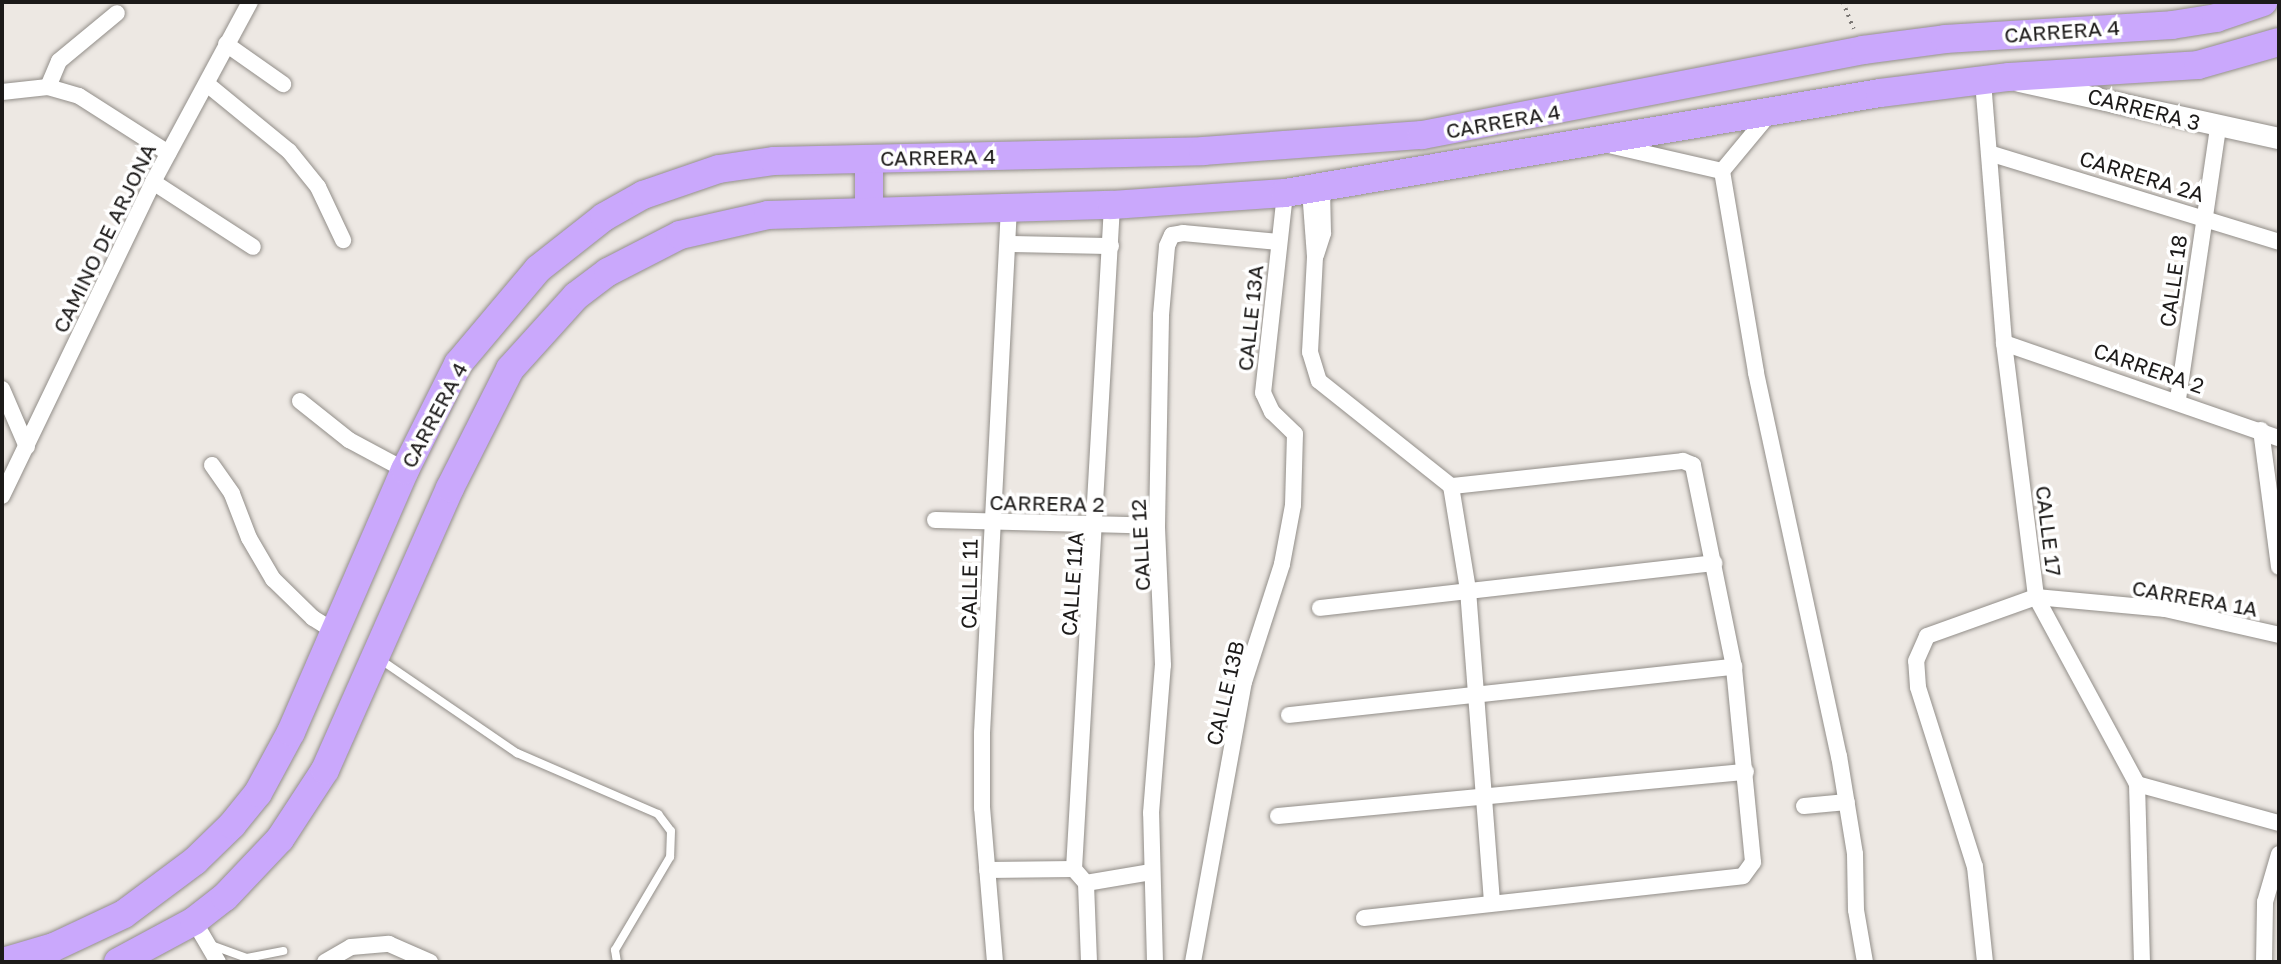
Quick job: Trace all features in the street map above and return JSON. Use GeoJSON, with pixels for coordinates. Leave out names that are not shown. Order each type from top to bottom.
{"type":"FeatureCollection","features":[{"type":"Feature","properties":{"kind":"highway","name":"CARRERA 4"},"geometry":{"type":"LineString","coordinates":[[2,962],[54,947],[124,914],[195,861],[232,825],[273,769],[435,404],[481,332],[538,269],[604,217],[643,195],[719,169],[774,161],[1111,154],[1374,141],[1522,118],[1863,50],[1945,39],[2172,24],[2216,18],[2263,2]]}},
{"type":"Feature","properties":{"kind":"highway","name":"CARRERA 4"},"geometry":{"type":"LineString","coordinates":[[118,962],[201,932],[306,804],[377,658],[487,408],[518,360],[576,296],[642,253],[712,225],[755,216],[869,210],[1112,205],[1306,191],[1771,112],[1996,79],[2198,65],[2279,42]]}},
{"type":"Feature","properties":{"kind":"highway"},"geometry":{"type":"LineString","coordinates":[[869,159],[869,210]]}},
{"type":"Feature","properties":{"kind":"street","name":"CAMINO DE ARJONA"},"geometry":{"type":"LineString","coordinates":[[2,496],[153,181],[250,2]]}},
{"type":"Feature","properties":{"kind":"street"},"geometry":{"type":"LineString","coordinates":[[48,87],[59,61],[117,13]]}},
{"type":"Feature","properties":{"kind":"street"},"geometry":{"type":"LineString","coordinates":[[226,44],[283,84]]}},
{"type":"Feature","properties":{"kind":"street","name":"CARRERA 3"},"geometry":{"type":"LineString","coordinates":[[1996,79],[2218,128],[2279,138]]}},
{"type":"Feature","properties":{"kind":"street","name":"CALLE 17"},"geometry":{"type":"LineString","coordinates":[[1996,79],[1992,154],[2004,343],[2036,597],[2137,784],[2142,962]]}},
{"type":"Feature","properties":{"kind":"street"},"geometry":{"type":"LineString","coordinates":[[206,84],[289,151],[318,187],[342,240]]}},
{"type":"Feature","properties":{"kind":"street"},"geometry":{"type":"LineString","coordinates":[[2,92],[48,87],[79,96],[168,153]]}},
{"type":"Feature","properties":{"kind":"street"},"geometry":{"type":"LineString","coordinates":[[1771,112],[1722,171],[1756,373],[1847,802],[1865,962]]}},
{"type":"Feature","properties":{"kind":"street","name":"CALLE 18"},"geometry":{"type":"LineString","coordinates":[[2178,399],[2218,128]]}},
{"type":"Feature","properties":{"kind":"street"},"geometry":{"type":"LineString","coordinates":[[1596,142],[1722,171]]}},
{"type":"Feature","properties":{"kind":"street","name":"CARRERA 2A"},"geometry":{"type":"LineString","coordinates":[[1992,154],[2203,216],[2279,242]]}},
{"type":"Feature","properties":{"kind":"street"},"geometry":{"type":"LineString","coordinates":[[153,181],[253,247]]}},
{"type":"Feature","properties":{"kind":"street"},"geometry":{"type":"LineString","coordinates":[[1306,191],[1315,257],[1310,352],[1319,381],[1451,486],[1468,590],[1492,902]]}},
{"type":"Feature","properties":{"kind":"street","name":"CALLE 13A"},"geometry":{"type":"LineString","coordinates":[[1295,435],[1272,412],[1263,393],[1279,242],[1306,191]]}},
{"type":"Feature","properties":{"kind":"street","name":"CALLE 11A"},"geometry":{"type":"LineString","coordinates":[[1074,869],[1097,525],[1112,205]]}},
{"type":"Feature","properties":{"kind":"street","name":"CALLE 11"},"geometry":{"type":"LineString","coordinates":[[995,962],[987,870],[982,733],[1009,206]]}},
{"type":"Feature","properties":{"kind":"street","name":"CALLE 12"},"geometry":{"type":"LineString","coordinates":[[1155,962],[1151,872],[1163,665],[1157,526],[1161,315],[1167,246],[1172,236],[1183,233],[1279,242]]}},
{"type":"Feature","properties":{"kind":"street"},"geometry":{"type":"LineString","coordinates":[[1008,244],[1111,246]]}},
{"type":"Feature","properties":{"kind":"street","name":"CARRERA 2"},"geometry":{"type":"LineString","coordinates":[[2004,343],[2178,399],[2279,438]]}},
{"type":"Feature","properties":{"kind":"street"},"geometry":{"type":"LineString","coordinates":[[2,389],[27,447]]}},
{"type":"Feature","properties":{"kind":"street"},"geometry":{"type":"LineString","coordinates":[[300,401],[349,440],[405,470]]}},
{"type":"Feature","properties":{"kind":"street"},"geometry":{"type":"LineString","coordinates":[[2261,430],[2279,567]]}},
{"type":"Feature","properties":{"kind":"street","name":"CALLE 13B"},"geometry":{"type":"LineString","coordinates":[[1194,962],[1244,682],[1282,564],[1293,505],[1295,435]]}},
{"type":"Feature","properties":{"kind":"street"},"geometry":{"type":"LineString","coordinates":[[1364,918],[1743,876],[1753,862],[1734,667],[1699,474],[1693,465],[1683,461],[1451,486]]}},
{"type":"Feature","properties":{"kind":"street"},"geometry":{"type":"LineString","coordinates":[[212,465],[232,494],[248,538],[273,579],[313,618],[335,632]]}},
{"type":"Feature","properties":{"kind":"street","name":"CARRERA 2"},"geometry":{"type":"LineString","coordinates":[[935,520],[1157,526]]}},
{"type":"Feature","properties":{"kind":"street"},"geometry":{"type":"LineString","coordinates":[[1320,608],[1714,563]]}},
{"type":"Feature","properties":{"kind":"street","name":"CARRERA 1A"},"geometry":{"type":"LineString","coordinates":[[1985,962],[1975,867],[1918,687],[1916,661],[1927,636],[2036,597],[2165,609],[2279,635]]}},
{"type":"Feature","properties":{"kind":"street"},"geometry":{"type":"LineString","coordinates":[[1289,715],[1476,691],[1734,667]]}},
{"type":"Feature","properties":{"kind":"street"},"geometry":{"type":"LineString","coordinates":[[1278,816],[1746,772]]}},
{"type":"Feature","properties":{"kind":"street"},"geometry":{"type":"LineString","coordinates":[[2137,784],[2279,823]]}},
{"type":"Feature","properties":{"kind":"street"},"geometry":{"type":"LineString","coordinates":[[1804,806],[1847,802]]}},
{"type":"Feature","properties":{"kind":"street"},"geometry":{"type":"LineString","coordinates":[[2264,962],[2265,902],[2279,855]]}},
{"type":"Feature","properties":{"kind":"street"},"geometry":{"type":"LineString","coordinates":[[987,870],[1074,869],[1086,883],[1089,962]]}},
{"type":"Feature","properties":{"kind":"street"},"geometry":{"type":"LineString","coordinates":[[1086,883],[1151,872]]}},
{"type":"Feature","properties":{"kind":"street"},"geometry":{"type":"LineString","coordinates":[[201,932],[218,962]]}},
{"type":"Feature","properties":{"kind":"street"},"geometry":{"type":"LineString","coordinates":[[324,962],[351,947],[389,944],[430,962]]}},
{"type":"Feature","properties":{"kind":"lane"},"geometry":{"type":"LineString","coordinates":[[377,658],[517,753],[659,814],[671,831],[670,857],[615,950],[617,962]]}},
{"type":"Feature","properties":{"kind":"lane"},"geometry":{"type":"LineString","coordinates":[[201,932],[247,958],[283,951]]}},
{"type":"Feature","properties":{"kind":"path"},"geometry":{"type":"LineString","coordinates":[[1843,2],[1863,50]]}}]}
